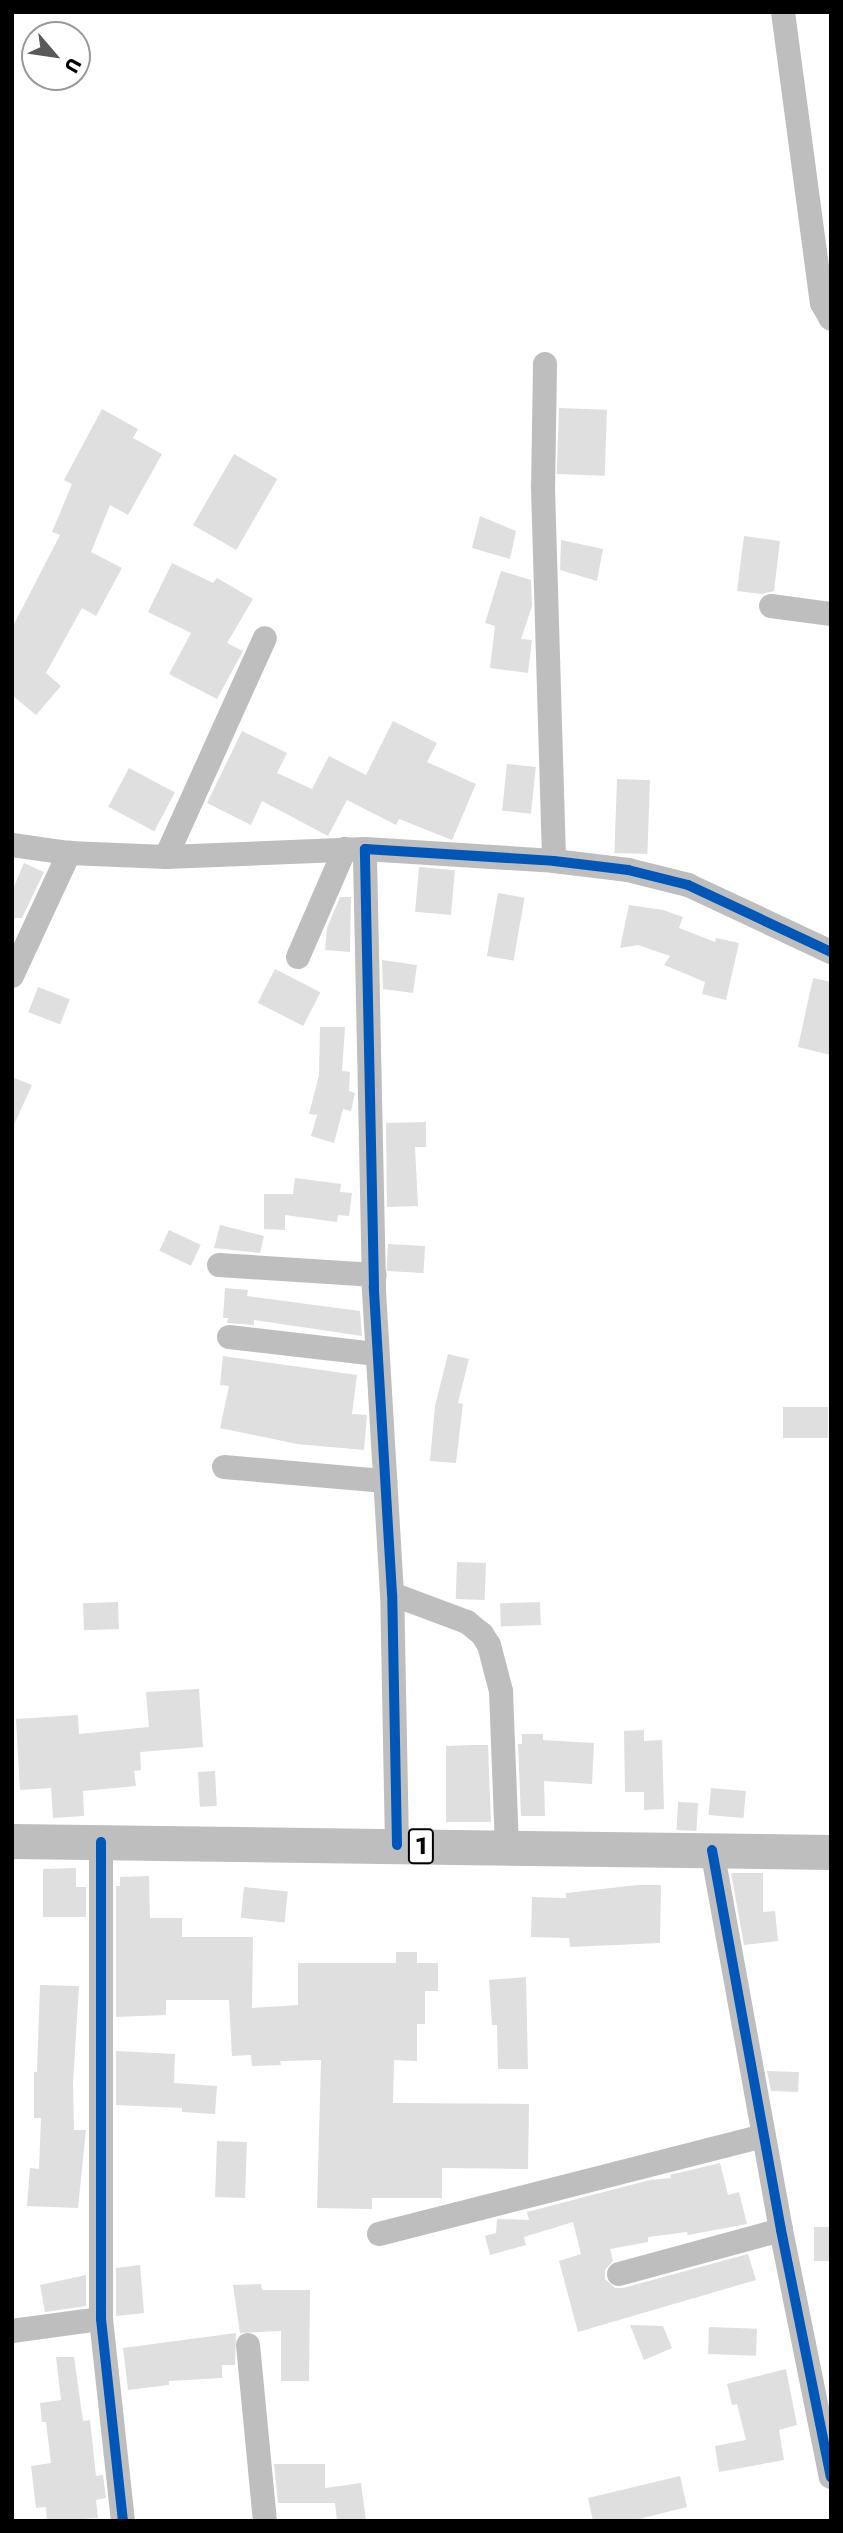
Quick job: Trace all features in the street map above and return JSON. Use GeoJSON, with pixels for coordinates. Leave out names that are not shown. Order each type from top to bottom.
{"type":"FeatureCollection","features":[{"type":"Feature","properties":{"kind":"highway","name":"1"},"geometry":{"type":"LineString","coordinates":[[12,1841],[831,1852]]}},
{"type":"Feature","properties":{"kind":"street"},"geometry":{"type":"LineString","coordinates":[[783,12],[822,303],[831,319]]}},
{"type":"Feature","properties":{"kind":"street"},"geometry":{"type":"LineString","coordinates":[[545,364],[543,488],[554,862]]}},
{"type":"Feature","properties":{"kind":"street"},"geometry":{"type":"LineString","coordinates":[[771,606],[831,614]]}},
{"type":"Feature","properties":{"kind":"street"},"geometry":{"type":"LineString","coordinates":[[166,857],[265,638]]}},
{"type":"Feature","properties":{"kind":"street"},"geometry":{"type":"LineString","coordinates":[[12,845],[69,853],[166,857],[355,849],[554,862],[628,870],[688,885],[831,952]]}},
{"type":"Feature","properties":{"kind":"street"},"geometry":{"type":"LineString","coordinates":[[298,957],[355,849]]}},
{"type":"Feature","properties":{"kind":"street"},"geometry":{"type":"LineString","coordinates":[[355,849],[377,1354],[392,1594],[397,1845]]}},
{"type":"Feature","properties":{"kind":"street"},"geometry":{"type":"LineString","coordinates":[[12,976],[69,853]]}},
{"type":"Feature","properties":{"kind":"street"},"geometry":{"type":"LineString","coordinates":[[219,1265],[374,1275]]}},
{"type":"Feature","properties":{"kind":"street"},"geometry":{"type":"LineString","coordinates":[[229,1337],[377,1354]]}},
{"type":"Feature","properties":{"kind":"street"},"geometry":{"type":"LineString","coordinates":[[224,1467],[385,1480]]}},
{"type":"Feature","properties":{"kind":"street"},"geometry":{"type":"LineString","coordinates":[[392,1594],[467,1622],[482,1634],[489,1645],[501,1691],[508,1849]]}},
{"type":"Feature","properties":{"kind":"street"},"geometry":{"type":"LineString","coordinates":[[101,1842],[101,2319],[123,2521]]}},
{"type":"Feature","properties":{"kind":"street"},"geometry":{"type":"LineString","coordinates":[[712,1850],[780,2230],[831,2477]]}},
{"type":"Feature","properties":{"kind":"street"},"geometry":{"type":"LineString","coordinates":[[379,2234],[764,2136]]}},
{"type":"Feature","properties":{"kind":"street"},"geometry":{"type":"LineString","coordinates":[[619,2274],[780,2230]]}},
{"type":"Feature","properties":{"kind":"street"},"geometry":{"type":"LineString","coordinates":[[12,2331],[101,2319]]}},
{"type":"Feature","properties":{"kind":"street"},"geometry":{"type":"LineString","coordinates":[[248,2345],[265,2521]]}},
{"type":"Feature","properties":{"kind":"building"},"geometry":{"type":"Polygon","coordinates":[[[559,408],[607,410],[605,476],[557,474],[559,408]]]}},
{"type":"Feature","properties":{"kind":"building"},"geometry":{"type":"Polygon","coordinates":[[[102,409],[138,429],[133,438],[162,454],[128,515],[110,505],[91,552],[122,568],[96,616],[82,608],[46,673],[61,686],[36,715],[12,695],[12,628],[60,535],[52,532],[72,484],[64,480],[102,409]]]}},
{"type":"Feature","properties":{"kind":"building"},"geometry":{"type":"Polygon","coordinates":[[[234,454],[277,479],[236,550],[193,525],[234,454]]]}},
{"type":"Feature","properties":{"kind":"building"},"geometry":{"type":"Polygon","coordinates":[[[480,516],[516,531],[510,559],[472,548],[480,516]]]}},
{"type":"Feature","properties":{"kind":"building"},"geometry":{"type":"Polygon","coordinates":[[[744,536],[780,541],[774,591],[762,594],[737,591],[744,536]]]}},
{"type":"Feature","properties":{"kind":"building"},"geometry":{"type":"Polygon","coordinates":[[[561,540],[603,549],[597,581],[560,570],[561,540]]]}},
{"type":"Feature","properties":{"kind":"building"},"geometry":{"type":"Polygon","coordinates":[[[172,563],[213,583],[217,578],[253,599],[227,643],[243,651],[217,699],[169,674],[191,633],[148,612],[172,563]]]}},
{"type":"Feature","properties":{"kind":"building"},"geometry":{"type":"Polygon","coordinates":[[[501,571],[531,580],[532,606],[521,639],[532,640],[528,673],[490,668],[495,626],[485,623],[501,571]]]}},
{"type":"Feature","properties":{"kind":"building"},"geometry":{"type":"Polygon","coordinates":[[[393,721],[437,743],[427,762],[476,784],[452,840],[399,819],[396,825],[347,800],[328,836],[262,801],[251,825],[207,803],[242,731],[287,753],[277,773],[312,789],[329,756],[366,775],[393,721]]]}},
{"type":"Feature","properties":{"kind":"building"},"geometry":{"type":"Polygon","coordinates":[[[507,764],[536,767],[531,814],[502,811],[507,764]]]}},
{"type":"Feature","properties":{"kind":"building"},"geometry":{"type":"Polygon","coordinates":[[[129,768],[175,792],[154,831],[108,807],[129,768]]]}},
{"type":"Feature","properties":{"kind":"building"},"geometry":{"type":"Polygon","coordinates":[[[617,779],[650,780],[647,854],[614,853],[617,779]]]}},
{"type":"Feature","properties":{"kind":"building"},"geometry":{"type":"Polygon","coordinates":[[[24,863],[44,872],[22,918],[12,918],[12,891],[24,863]]]}},
{"type":"Feature","properties":{"kind":"building"},"geometry":{"type":"Polygon","coordinates":[[[419,867],[455,870],[451,915],[415,912],[419,867]]]}},
{"type":"Feature","properties":{"kind":"building"},"geometry":{"type":"Polygon","coordinates":[[[498,893],[525,898],[513,961],[487,956],[498,893]]]}},
{"type":"Feature","properties":{"kind":"building"},"geometry":{"type":"Polygon","coordinates":[[[340,897],[351,897],[350,952],[325,950],[327,928],[340,897]]]}},
{"type":"Feature","properties":{"kind":"building"},"geometry":{"type":"Polygon","coordinates":[[[629,905],[663,910],[683,917],[679,928],[715,942],[716,938],[739,943],[726,1000],[702,994],[705,982],[664,965],[670,956],[638,945],[620,948],[629,905]]]}},
{"type":"Feature","properties":{"kind":"building"},"geometry":{"type":"Polygon","coordinates":[[[382,960],[417,965],[413,993],[383,989],[382,960]]]}},
{"type":"Feature","properties":{"kind":"building"},"geometry":{"type":"Polygon","coordinates":[[[275,969],[320,992],[303,1026],[258,1003],[275,969]]]}},
{"type":"Feature","properties":{"kind":"building"},"geometry":{"type":"Polygon","coordinates":[[[813,978],[831,982],[831,1055],[798,1047],[813,978]]]}},
{"type":"Feature","properties":{"kind":"building"},"geometry":{"type":"Polygon","coordinates":[[[38,987],[70,999],[60,1024],[28,1012],[38,987]]]}},
{"type":"Feature","properties":{"kind":"building"},"geometry":{"type":"Polygon","coordinates":[[[320,1027],[345,1027],[342,1071],[350,1072],[349,1091],[355,1093],[351,1111],[343,1109],[334,1143],[311,1136],[317,1115],[309,1114],[319,1075],[320,1027]]]}},
{"type":"Feature","properties":{"kind":"building"},"geometry":{"type":"Polygon","coordinates":[[[12,1077],[32,1085],[12,1129],[12,1077]]]}},
{"type":"Feature","properties":{"kind":"building"},"geometry":{"type":"Polygon","coordinates":[[[426,1122],[426,1147],[415,1147],[418,1206],[387,1207],[386,1123],[426,1122]]]}},
{"type":"Feature","properties":{"kind":"building"},"geometry":{"type":"Polygon","coordinates":[[[295,1178],[341,1184],[340,1192],[352,1193],[349,1216],[338,1215],[337,1222],[285,1215],[285,1230],[264,1229],[264,1194],[293,1194],[295,1178]]]}},
{"type":"Feature","properties":{"kind":"building"},"geometry":{"type":"Polygon","coordinates":[[[220,1225],[264,1236],[260,1253],[214,1248],[220,1225]]]}},
{"type":"Feature","properties":{"kind":"building"},"geometry":{"type":"Polygon","coordinates":[[[169,1230],[201,1245],[191,1266],[159,1251],[169,1230]]]}},
{"type":"Feature","properties":{"kind":"building"},"geometry":{"type":"Polygon","coordinates":[[[388,1244],[425,1246],[424,1273],[387,1271],[388,1244]]]}},
{"type":"Feature","properties":{"kind":"building"},"geometry":{"type":"Polygon","coordinates":[[[225,1288],[248,1290],[247,1296],[360,1311],[362,1336],[254,1320],[254,1325],[227,1323],[228,1318],[223,1318],[225,1288]]]}},
{"type":"Feature","properties":{"kind":"building"},"geometry":{"type":"Polygon","coordinates":[[[448,1354],[469,1359],[458,1403],[463,1404],[456,1463],[430,1461],[435,1406],[448,1354]]]}},
{"type":"Feature","properties":{"kind":"building"},"geometry":{"type":"Polygon","coordinates":[[[223,1356],[357,1375],[352,1414],[367,1415],[364,1450],[297,1444],[220,1428],[229,1386],[220,1385],[223,1356]]]}},
{"type":"Feature","properties":{"kind":"building"},"geometry":{"type":"Polygon","coordinates":[[[783,1407],[828,1407],[828,1438],[783,1438],[783,1407]]]}},
{"type":"Feature","properties":{"kind":"building"},"geometry":{"type":"Polygon","coordinates":[[[457,1562],[486,1563],[485,1600],[456,1599],[457,1562]]]}},
{"type":"Feature","properties":{"kind":"building"},"geometry":{"type":"Polygon","coordinates":[[[118,1602],[119,1629],[84,1630],[83,1603],[118,1602]]]}},
{"type":"Feature","properties":{"kind":"building"},"geometry":{"type":"Polygon","coordinates":[[[540,1602],[541,1625],[501,1626],[500,1603],[540,1602]]]}},
{"type":"Feature","properties":{"kind":"building"},"geometry":{"type":"Polygon","coordinates":[[[199,1689],[203,1747],[140,1752],[141,1770],[134,1771],[136,1786],[83,1791],[84,1816],[53,1818],[51,1788],[20,1790],[16,1719],[78,1715],[79,1734],[149,1727],[146,1692],[199,1689]]]}},
{"type":"Feature","properties":{"kind":"building"},"geometry":{"type":"Polygon","coordinates":[[[644,1730],[644,1741],[662,1740],[664,1809],[644,1810],[644,1792],[625,1792],[624,1731],[644,1730]]]}},
{"type":"Feature","properties":{"kind":"building"},"geometry":{"type":"Polygon","coordinates":[[[522,1734],[543,1734],[543,1740],[594,1743],[592,1784],[544,1781],[545,1816],[521,1816],[518,1744],[522,1744],[522,1734]]]}},
{"type":"Feature","properties":{"kind":"building"},"geometry":{"type":"Polygon","coordinates":[[[488,1745],[491,1822],[446,1822],[446,1746],[488,1745]]]}},
{"type":"Feature","properties":{"kind":"building"},"geometry":{"type":"Polygon","coordinates":[[[215,1771],[217,1806],[200,1807],[198,1772],[215,1771]]]}},
{"type":"Feature","properties":{"kind":"building"},"geometry":{"type":"Polygon","coordinates":[[[711,1788],[746,1791],[744,1818],[709,1815],[711,1788]]]}},
{"type":"Feature","properties":{"kind":"building"},"geometry":{"type":"Polygon","coordinates":[[[678,1802],[698,1803],[697,1831],[677,1830],[678,1802]]]}},
{"type":"Feature","properties":{"kind":"building"},"geometry":{"type":"Polygon","coordinates":[[[76,1868],[76,1887],[86,1887],[86,1917],[43,1917],[43,1869],[76,1868]]]}},
{"type":"Feature","properties":{"kind":"building"},"geometry":{"type":"Polygon","coordinates":[[[731,1873],[763,1873],[763,1912],[775,1911],[778,1941],[744,1945],[731,1873]]]}},
{"type":"Feature","properties":{"kind":"building"},"geometry":{"type":"Polygon","coordinates":[[[149,1876],[150,1918],[182,1918],[182,1937],[253,1937],[252,2008],[298,2005],[298,1963],[396,1963],[396,1952],[417,1952],[417,1963],[438,1963],[438,1991],[425,1991],[425,2024],[417,2024],[417,2061],[394,2060],[393,2103],[529,2104],[528,2169],[442,2168],[442,2198],[372,2198],[372,2209],[317,2208],[321,2060],[280,2061],[281,2065],[252,2066],[251,2055],[232,2056],[229,2000],[166,2000],[166,2015],[116,2017],[116,1886],[120,1886],[120,1877],[149,1876]]]}},
{"type":"Feature","properties":{"kind":"building"},"geometry":{"type":"Polygon","coordinates":[[[661,1885],[660,1943],[570,1947],[569,1938],[531,1937],[532,1897],[566,1898],[566,1893],[661,1885]]]}},
{"type":"Feature","properties":{"kind":"building"},"geometry":{"type":"Polygon","coordinates":[[[244,1887],[288,1892],[285,1922],[241,1918],[244,1887]]]}},
{"type":"Feature","properties":{"kind":"building"},"geometry":{"type":"Polygon","coordinates":[[[526,1977],[528,2069],[498,2069],[497,2025],[492,2025],[489,1980],[526,1977]]]}},
{"type":"Feature","properties":{"kind":"building"},"geometry":{"type":"Polygon","coordinates":[[[40,1985],[79,1986],[73,2083],[74,2130],[86,2130],[78,2208],[27,2206],[30,2168],[39,2169],[41,2118],[34,2118],[34,2072],[37,2072],[40,1985]]]}},
{"type":"Feature","properties":{"kind":"building"},"geometry":{"type":"Polygon","coordinates":[[[116,2051],[175,2054],[174,2083],[217,2086],[215,2114],[182,2112],[182,2108],[116,2105],[116,2051]]]}},
{"type":"Feature","properties":{"kind":"building"},"geometry":{"type":"Polygon","coordinates":[[[767,2071],[799,2072],[798,2092],[771,2091],[767,2071]]]}},
{"type":"Feature","properties":{"kind":"building"},"geometry":{"type":"Polygon","coordinates":[[[217,2141],[247,2142],[245,2198],[215,2197],[217,2141]]]}},
{"type":"Feature","properties":{"kind":"building"},"geometry":{"type":"Polygon","coordinates":[[[720,2163],[728,2195],[739,2192],[747,2224],[688,2235],[687,2232],[648,2237],[648,2242],[610,2249],[613,2261],[605,2270],[605,2279],[615,2288],[623,2288],[748,2254],[756,2280],[578,2332],[559,2261],[581,2254],[573,2222],[524,2237],[526,2245],[490,2255],[485,2236],[496,2233],[497,2219],[529,2220],[527,2212],[650,2180],[671,2178],[670,2175],[720,2163]]]}},
{"type":"Feature","properties":{"kind":"building"},"geometry":{"type":"Polygon","coordinates":[[[814,2227],[831,2227],[831,2261],[814,2261],[814,2227]]]}},
{"type":"Feature","properties":{"kind":"building"},"geometry":{"type":"Polygon","coordinates":[[[140,2265],[144,2313],[116,2316],[116,2268],[140,2265]]]}},
{"type":"Feature","properties":{"kind":"building"},"geometry":{"type":"Polygon","coordinates":[[[86,2275],[86,2306],[45,2312],[40,2285],[86,2275]]]}},
{"type":"Feature","properties":{"kind":"building"},"geometry":{"type":"Polygon","coordinates":[[[261,2284],[262,2290],[310,2290],[309,2381],[281,2381],[281,2331],[240,2333],[233,2285],[261,2284]]]}},
{"type":"Feature","properties":{"kind":"building"},"geometry":{"type":"Polygon","coordinates":[[[630,2325],[663,2326],[672,2348],[644,2360],[630,2325]]]}},
{"type":"Feature","properties":{"kind":"building"},"geometry":{"type":"Polygon","coordinates":[[[709,2327],[757,2329],[756,2356],[708,2354],[709,2327]]]}},
{"type":"Feature","properties":{"kind":"building"},"geometry":{"type":"Polygon","coordinates":[[[236,2333],[235,2365],[222,2365],[222,2378],[169,2381],[169,2385],[128,2390],[123,2348],[236,2333]]]}},
{"type":"Feature","properties":{"kind":"building"},"geometry":{"type":"Polygon","coordinates":[[[56,2357],[74,2357],[83,2421],[90,2420],[96,2476],[103,2475],[106,2498],[96,2500],[98,2518],[47,2521],[46,2507],[36,2508],[31,2466],[51,2463],[46,2422],[42,2422],[40,2403],[61,2400],[56,2357]]]}},
{"type":"Feature","properties":{"kind":"building"},"geometry":{"type":"Polygon","coordinates":[[[786,2369],[797,2425],[779,2430],[784,2460],[719,2472],[715,2446],[746,2440],[737,2404],[732,2405],[727,2384],[786,2369]]]}},
{"type":"Feature","properties":{"kind":"building"},"geometry":{"type":"Polygon","coordinates":[[[274,2464],[325,2464],[325,2488],[361,2483],[366,2521],[337,2521],[335,2503],[278,2503],[274,2464]]]}},
{"type":"Feature","properties":{"kind":"building"},"geometry":{"type":"Polygon","coordinates":[[[680,2476],[687,2507],[631,2521],[593,2521],[588,2498],[680,2476]]]}},
{"type":"Feature","properties":{"kind":"cycle path"},"geometry":{"type":"LineString","coordinates":[[397,1845],[392,1594],[374,1287],[365,849],[554,861],[628,870],[688,885],[831,952]]}},
{"type":"Feature","properties":{"kind":"cycle path"},"geometry":{"type":"LineString","coordinates":[[101,1842],[101,2319],[123,2521]]}},
{"type":"Feature","properties":{"kind":"cycle path"},"geometry":{"type":"LineString","coordinates":[[712,1850],[781,2230],[831,2477]]}}]}
